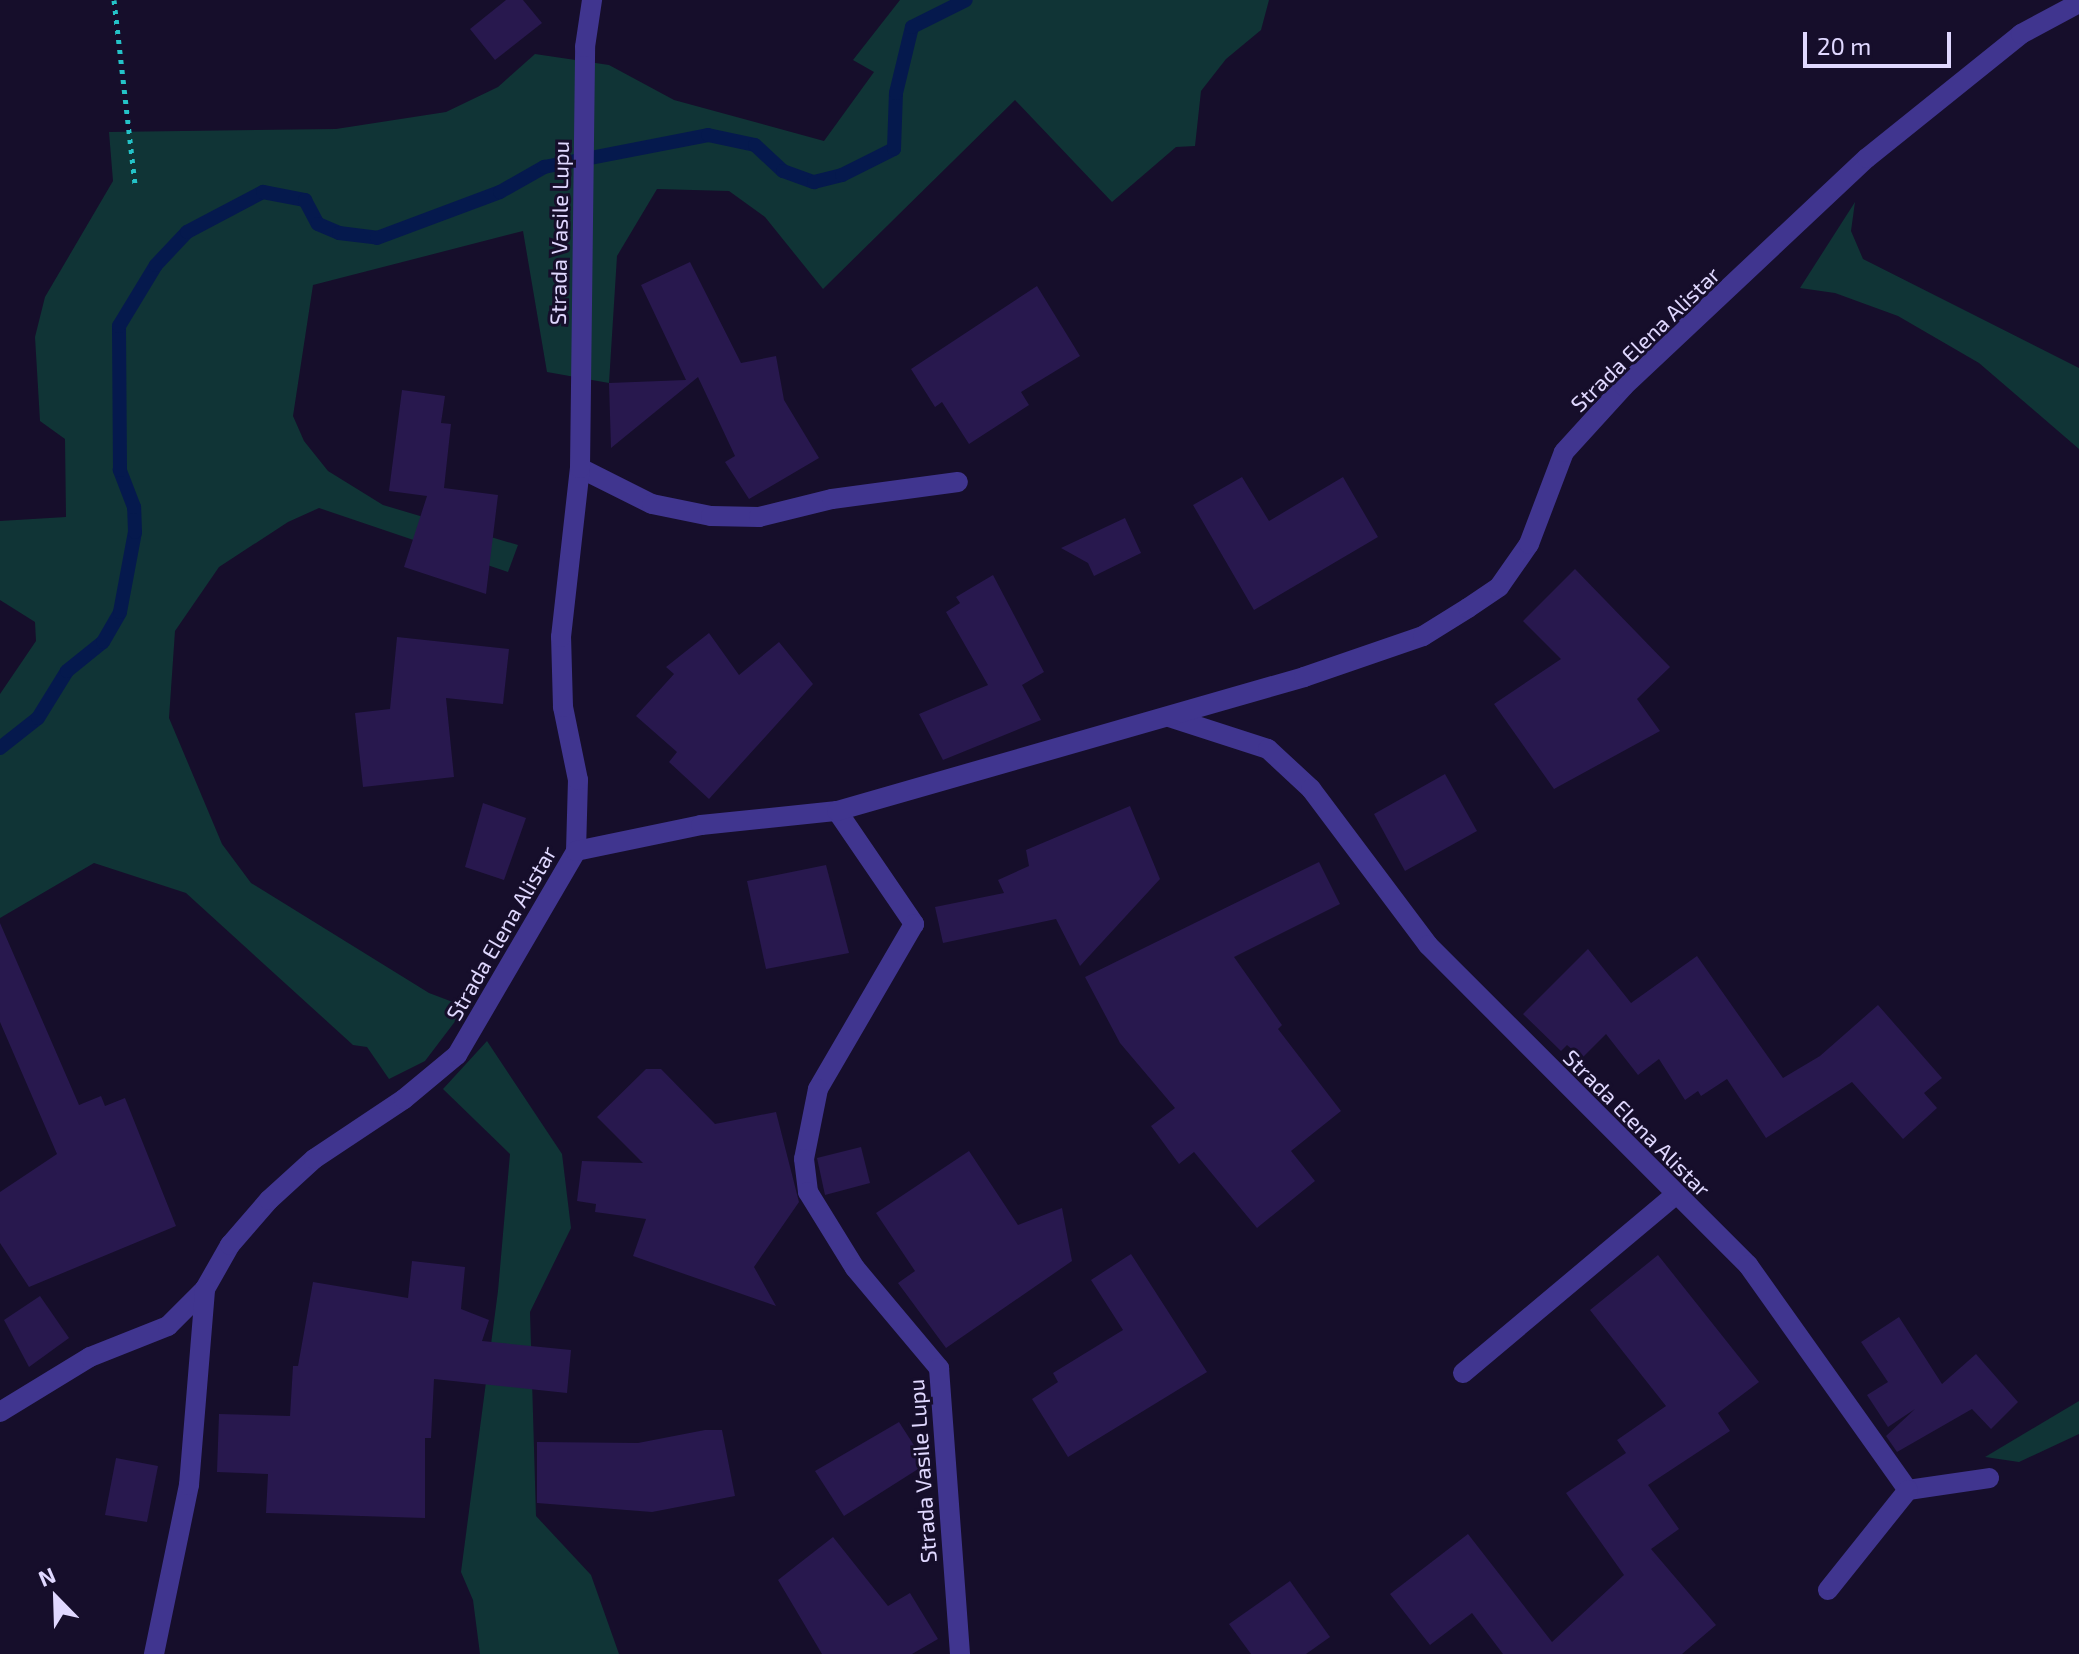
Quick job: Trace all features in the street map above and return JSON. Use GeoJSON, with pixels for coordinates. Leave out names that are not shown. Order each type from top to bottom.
{"type":"FeatureCollection","features":[{"type":"Feature","properties":{"kind":"street","name":"Strada Vasile Lupu"},"geometry":{"type":"LineString","coordinates":[[576,851],[578,780],[563,707],[561,637],[580,468],[585,47],[592,0]]}},
{"type":"Feature","properties":{"kind":"street","name":"Strada Elena Alistar"},"geometry":{"type":"LineString","coordinates":[[0,1412],[90,1357],[168,1326],[205,1289],[230,1245],[269,1200],[314,1159],[404,1099],[457,1055],[576,851],[701,825],[837,811],[1169,717],[1423,636],[1499,587],[1529,544],[1564,452],[1624,386],[1867,158],[2021,34],[2079,3]]}},
{"type":"Feature","properties":{"kind":"street"},"geometry":{"type":"LineString","coordinates":[[580,468],[652,504],[711,516],[759,517],[832,499],[958,482]]}},
{"type":"Feature","properties":{"kind":"street","name":"Strada Elena Alistar"},"geometry":{"type":"LineString","coordinates":[[1169,717],[1268,749],[1311,789],[1428,945],[1611,1125],[1674,1196],[1748,1265],[1908,1490]]}},
{"type":"Feature","properties":{"kind":"street","name":"Strada Vasile Lupu"},"geometry":{"type":"LineString","coordinates":[[837,811],[914,924],[829,1062],[809,1121],[804,1159],[808,1192],[826,1227],[939,1368],[960,1654]]}},
{"type":"Feature","properties":{"kind":"street"},"geometry":{"type":"LineString","coordinates":[[1463,1373],[1674,1196]]}},
{"type":"Feature","properties":{"kind":"street"},"geometry":{"type":"LineString","coordinates":[[154,1654],[189,1485],[205,1289]]}},
{"type":"Feature","properties":{"kind":"street"},"geometry":{"type":"LineString","coordinates":[[1828,1590],[1908,1490],[1989,1478]]}},
{"type":"Feature","properties":{"kind":"path"},"geometry":{"type":"LineString","coordinates":[[114,0],[135,184]]}},
{"type":"Feature","properties":{"kind":"green space"},"geometry":{"type":"Polygon","coordinates":[[[900,0],[1269,0],[1261,30],[1226,59],[1201,91],[1195,146],[1176,147],[1112,202],[1015,100],[823,289],[765,217],[729,191],[657,189],[617,256],[609,383],[547,372],[523,231],[313,285],[293,416],[304,441],[328,471],[383,505],[518,545],[508,572],[319,508],[288,522],[219,567],[175,631],[169,718],[222,844],[251,883],[429,993],[466,1007],[425,1061],[389,1079],[367,1047],[353,1045],[186,893],[94,863],[0,918],[0,694],[36,641],[35,622],[0,600],[0,521],[66,517],[65,439],[40,421],[35,337],[45,297],[113,181],[109,132],[336,129],[446,112],[498,87],[535,54],[609,65],[674,100],[824,141],[874,72],[853,60],[900,0]]]}},
{"type":"Feature","properties":{"kind":"green space"},"geometry":{"type":"Polygon","coordinates":[[[1855,202],[1851,231],[1863,259],[2079,368],[2079,449],[1979,363],[1898,316],[1835,293],[1800,288],[1855,202]]]}},
{"type":"Feature","properties":{"kind":"green space"},"geometry":{"type":"Polygon","coordinates":[[[487,1041],[562,1154],[571,1228],[530,1312],[536,1516],[591,1575],[619,1654],[480,1654],[473,1600],[461,1572],[498,1291],[510,1154],[443,1089],[487,1041]]]}},
{"type":"Feature","properties":{"kind":"green space"},"geometry":{"type":"Polygon","coordinates":[[[2079,1401],[2079,1434],[2019,1462],[1985,1457],[2079,1401]]]}},
{"type":"Feature","properties":{"kind":"building"},"geometry":{"type":"Polygon","coordinates":[[[506,0],[523,0],[542,23],[495,60],[470,29],[506,0]]]}},
{"type":"Feature","properties":{"kind":"building"},"geometry":{"type":"Polygon","coordinates":[[[690,262],[741,363],[776,356],[784,400],[819,458],[749,499],[725,462],[735,456],[698,377],[611,448],[609,383],[686,380],[641,285],[690,262]]]}},
{"type":"Feature","properties":{"kind":"building"},"geometry":{"type":"Polygon","coordinates":[[[1037,286],[1080,356],[1021,392],[1029,405],[969,444],[942,402],[935,407],[911,369],[1037,286]]]}},
{"type":"Feature","properties":{"kind":"building"},"geometry":{"type":"Polygon","coordinates":[[[402,390],[445,396],[441,423],[451,424],[444,488],[498,495],[486,594],[404,567],[427,496],[389,491],[402,390]]]}},
{"type":"Feature","properties":{"kind":"building"},"geometry":{"type":"Polygon","coordinates":[[[1242,477],[1269,521],[1343,477],[1378,537],[1254,610],[1193,505],[1242,477]]]}},
{"type":"Feature","properties":{"kind":"building"},"geometry":{"type":"Polygon","coordinates":[[[1125,518],[1141,553],[1094,576],[1088,563],[1061,548],[1125,518]]]}},
{"type":"Feature","properties":{"kind":"building"},"geometry":{"type":"Polygon","coordinates":[[[1575,569],[1670,667],[1637,699],[1660,731],[1554,789],[1494,704],[1561,659],[1523,621],[1575,569]]]}},
{"type":"Feature","properties":{"kind":"building"},"geometry":{"type":"Polygon","coordinates":[[[993,575],[1044,672],[1022,685],[1041,720],[943,760],[919,714],[988,685],[946,612],[960,603],[956,597],[993,575]]]}},
{"type":"Feature","properties":{"kind":"building"},"geometry":{"type":"Polygon","coordinates":[[[709,633],[739,675],[779,642],[813,684],[709,799],[669,762],[677,752],[636,716],[674,674],[666,667],[709,633]]]}},
{"type":"Feature","properties":{"kind":"building"},"geometry":{"type":"Polygon","coordinates":[[[397,637],[509,649],[503,704],[446,698],[454,777],[363,787],[355,713],[390,709],[397,637]]]}},
{"type":"Feature","properties":{"kind":"building"},"geometry":{"type":"Polygon","coordinates":[[[1445,774],[1477,831],[1405,871],[1374,814],[1445,774]]]}},
{"type":"Feature","properties":{"kind":"building"},"geometry":{"type":"Polygon","coordinates":[[[483,803],[526,818],[504,880],[465,867],[483,803]]]}},
{"type":"Feature","properties":{"kind":"building"},"geometry":{"type":"Polygon","coordinates":[[[1130,806],[1160,879],[1080,966],[1056,919],[943,943],[935,907],[1004,893],[998,880],[1029,866],[1026,850],[1130,806]]]}},
{"type":"Feature","properties":{"kind":"building"},"geometry":{"type":"Polygon","coordinates":[[[1319,862],[1340,904],[1234,957],[1282,1025],[1278,1029],[1341,1111],[1291,1151],[1315,1181],[1257,1228],[1194,1152],[1179,1164],[1151,1126],[1175,1108],[1120,1043],[1085,977],[1319,862]]]}},
{"type":"Feature","properties":{"kind":"building"},"geometry":{"type":"Polygon","coordinates":[[[826,865],[849,953],[766,969],[747,881],[826,865]]]}},
{"type":"Feature","properties":{"kind":"building"},"geometry":{"type":"Polygon","coordinates":[[[0,923],[79,1105],[101,1096],[105,1106],[125,1098],[176,1226],[29,1287],[0,1243],[0,1192],[57,1154],[0,1022],[0,923]]]}},
{"type":"Feature","properties":{"kind":"building"},"geometry":{"type":"Polygon","coordinates":[[[1588,949],[1631,1003],[1697,956],[1783,1078],[1820,1056],[1878,1005],[1942,1078],[1924,1093],[1937,1108],[1903,1139],[1852,1082],[1766,1138],[1727,1079],[1701,1096],[1698,1091],[1685,1100],[1659,1059],[1638,1075],[1606,1034],[1582,1058],[1567,1045],[1561,1051],[1523,1014],[1588,949]]]}},
{"type":"Feature","properties":{"kind":"building"},"geometry":{"type":"Polygon","coordinates":[[[646,1069],[661,1069],[715,1124],[776,1112],[799,1202],[754,1267],[776,1306],[633,1256],[646,1219],[595,1212],[596,1204],[577,1201],[582,1161],[643,1163],[597,1117],[646,1069]]]}},
{"type":"Feature","properties":{"kind":"building"},"geometry":{"type":"Polygon","coordinates":[[[861,1147],[870,1183],[825,1195],[817,1158],[861,1147]]]}},
{"type":"Feature","properties":{"kind":"building"},"geometry":{"type":"Polygon","coordinates":[[[969,1151],[1018,1225],[1062,1208],[1072,1261],[946,1348],[898,1283],[915,1271],[876,1213],[969,1151]]]}},
{"type":"Feature","properties":{"kind":"building"},"geometry":{"type":"Polygon","coordinates":[[[1131,1254],[1207,1372],[1068,1457],[1032,1399],[1058,1382],[1053,1373],[1123,1330],[1091,1280],[1131,1254]]]}},
{"type":"Feature","properties":{"kind":"building"},"geometry":{"type":"Polygon","coordinates":[[[1658,1255],[1759,1382],[1718,1413],[1730,1431],[1648,1485],[1679,1529],[1651,1549],[1716,1625],[1682,1654],[1503,1654],[1472,1613],[1430,1645],[1390,1594],[1468,1534],[1552,1642],[1624,1575],[1566,1493],[1626,1453],[1617,1440],[1666,1406],[1590,1310],[1658,1255]]]}},
{"type":"Feature","properties":{"kind":"building"},"geometry":{"type":"Polygon","coordinates":[[[412,1261],[465,1267],[461,1309],[489,1320],[482,1341],[571,1350],[567,1393],[434,1379],[431,1438],[425,1438],[425,1518],[266,1513],[268,1474],[217,1472],[219,1414],[290,1416],[293,1366],[298,1366],[313,1282],[408,1298],[412,1261]]]}},
{"type":"Feature","properties":{"kind":"building"},"geometry":{"type":"Polygon","coordinates":[[[40,1296],[69,1338],[29,1367],[4,1320],[40,1296]]]}},
{"type":"Feature","properties":{"kind":"building"},"geometry":{"type":"Polygon","coordinates":[[[1899,1317],[1942,1384],[1976,1354],[2018,1402],[1991,1429],[1972,1409],[1897,1452],[1886,1436],[1915,1409],[1888,1427],[1867,1395],[1888,1382],[1861,1342],[1899,1317]]]}},
{"type":"Feature","properties":{"kind":"building"},"geometry":{"type":"Polygon","coordinates":[[[899,1422],[926,1464],[844,1516],[815,1471],[899,1422]]]}},
{"type":"Feature","properties":{"kind":"building"},"geometry":{"type":"Polygon","coordinates":[[[705,1430],[722,1430],[735,1496],[652,1512],[537,1503],[537,1442],[638,1443],[705,1430]]]}},
{"type":"Feature","properties":{"kind":"building"},"geometry":{"type":"Polygon","coordinates":[[[116,1458],[158,1466],[147,1522],[105,1515],[116,1458]]]}},
{"type":"Feature","properties":{"kind":"building"},"geometry":{"type":"Polygon","coordinates":[[[833,1537],[888,1606],[910,1593],[938,1639],[912,1654],[822,1654],[778,1580],[833,1537]]]}},
{"type":"Feature","properties":{"kind":"building"},"geometry":{"type":"Polygon","coordinates":[[[1290,1581],[1330,1637],[1306,1654],[1251,1654],[1229,1624],[1290,1581]]]}},
{"type":"Feature","properties":{"kind":"waterway"},"geometry":{"type":"LineString","coordinates":[[0,748],[38,718],[67,671],[103,642],[120,612],[135,532],[134,507],[120,470],[119,326],[156,265],[187,232],[263,192],[305,200],[318,224],[339,233],[377,238],[500,192],[544,167],[708,135],[755,145],[783,171],[814,182],[842,175],[894,149],[896,93],[912,27],[966,0]]}}]}
